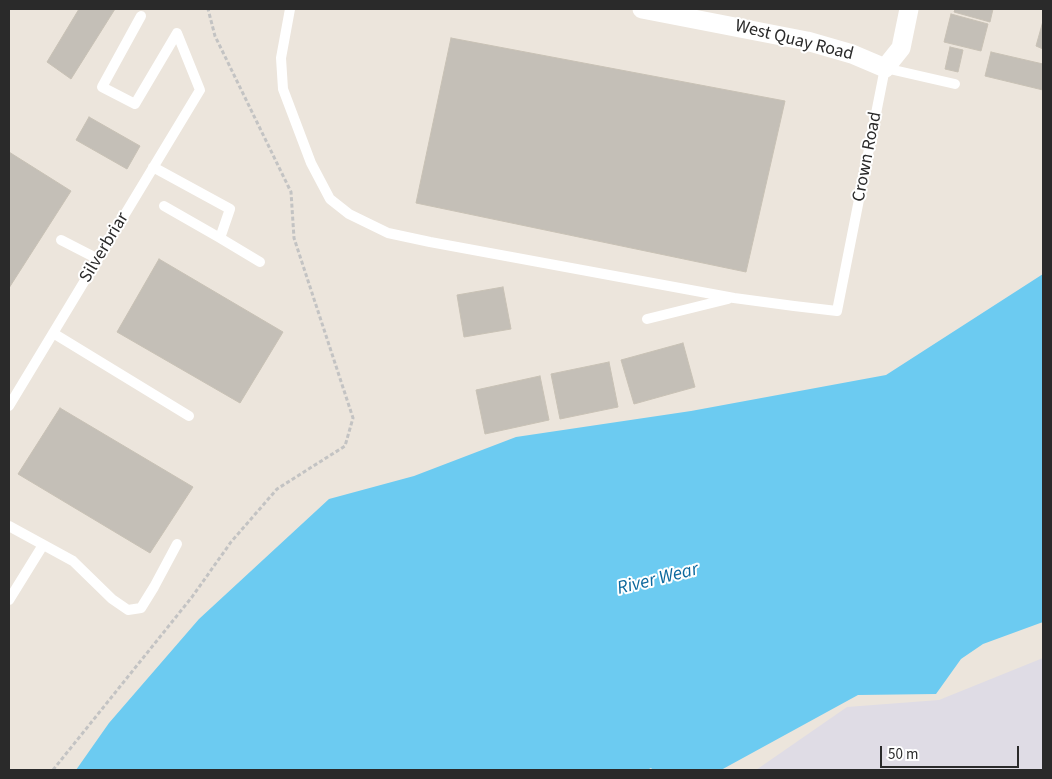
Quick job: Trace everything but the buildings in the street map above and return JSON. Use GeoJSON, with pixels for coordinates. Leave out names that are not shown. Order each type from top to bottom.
{"type":"FeatureCollection","features":[{"type":"Feature","properties":{"kind":"street","name":"West Quay Road"},"geometry":{"type":"LineString","coordinates":[[642,9],[692,13],[807,41],[852,54],[885,68]]}},
{"type":"Feature","properties":{"kind":"street","name":"Crown Road"},"geometry":{"type":"LineString","coordinates":[[885,68],[901,48],[909,9]]}},
{"type":"Feature","properties":{"kind":"lane"},"geometry":{"type":"LineString","coordinates":[[290,9],[280,58],[283,89],[311,163],[330,199],[349,214],[397,235],[507,258],[734,298]]}},
{"type":"Feature","properties":{"kind":"lane","name":"Silverbriar"},"geometry":{"type":"LineString","coordinates":[[9,406],[200,90],[177,33],[135,104],[102,87],[141,16]]}},
{"type":"Feature","properties":{"kind":"lane"},"geometry":{"type":"LineString","coordinates":[[885,68],[955,84]]}},
{"type":"Feature","properties":{"kind":"lane","name":"Crown Road"},"geometry":{"type":"LineString","coordinates":[[734,298],[837,311],[885,68]]}},
{"type":"Feature","properties":{"kind":"lane"},"geometry":{"type":"LineString","coordinates":[[154,167],[230,209],[220,238]]}},
{"type":"Feature","properties":{"kind":"lane"},"geometry":{"type":"LineString","coordinates":[[164,206],[260,262]]}},
{"type":"Feature","properties":{"kind":"lane"},"geometry":{"type":"LineString","coordinates":[[61,240],[98,259]]}},
{"type":"Feature","properties":{"kind":"lane"},"geometry":{"type":"LineString","coordinates":[[647,318],[734,298]]}},
{"type":"Feature","properties":{"kind":"lane"},"geometry":{"type":"LineString","coordinates":[[53,333],[189,416]]}},
{"type":"Feature","properties":{"kind":"lane"},"geometry":{"type":"LineString","coordinates":[[9,526],[74,561],[112,599],[128,610],[140,608],[177,544]]}},
{"type":"Feature","properties":{"kind":"lane"},"geometry":{"type":"LineString","coordinates":[[9,600],[43,545]]}},
{"type":"Feature","properties":{"kind":"path"},"geometry":{"type":"LineString","coordinates":[[53,770],[192,597],[231,542],[277,489],[345,446],[353,418],[308,287],[294,238],[291,192],[215,36],[208,9]]}},
{"type":"Feature","properties":{"kind":"shaded area"},"geometry":{"type":"Polygon","coordinates":[[[1043,658],[1043,770],[756,770],[847,707],[939,700],[1043,658]]]}},
{"type":"Feature","properties":{"kind":"water","name":"River Wear"},"geometry":{"type":"Polygon","coordinates":[[[1043,274],[1043,622],[983,644],[961,659],[936,694],[858,695],[721,770],[653,770],[651,768],[647,770],[76,770],[109,723],[199,619],[329,499],[414,476],[516,437],[691,411],[886,375],[1043,274]]]}}]}
